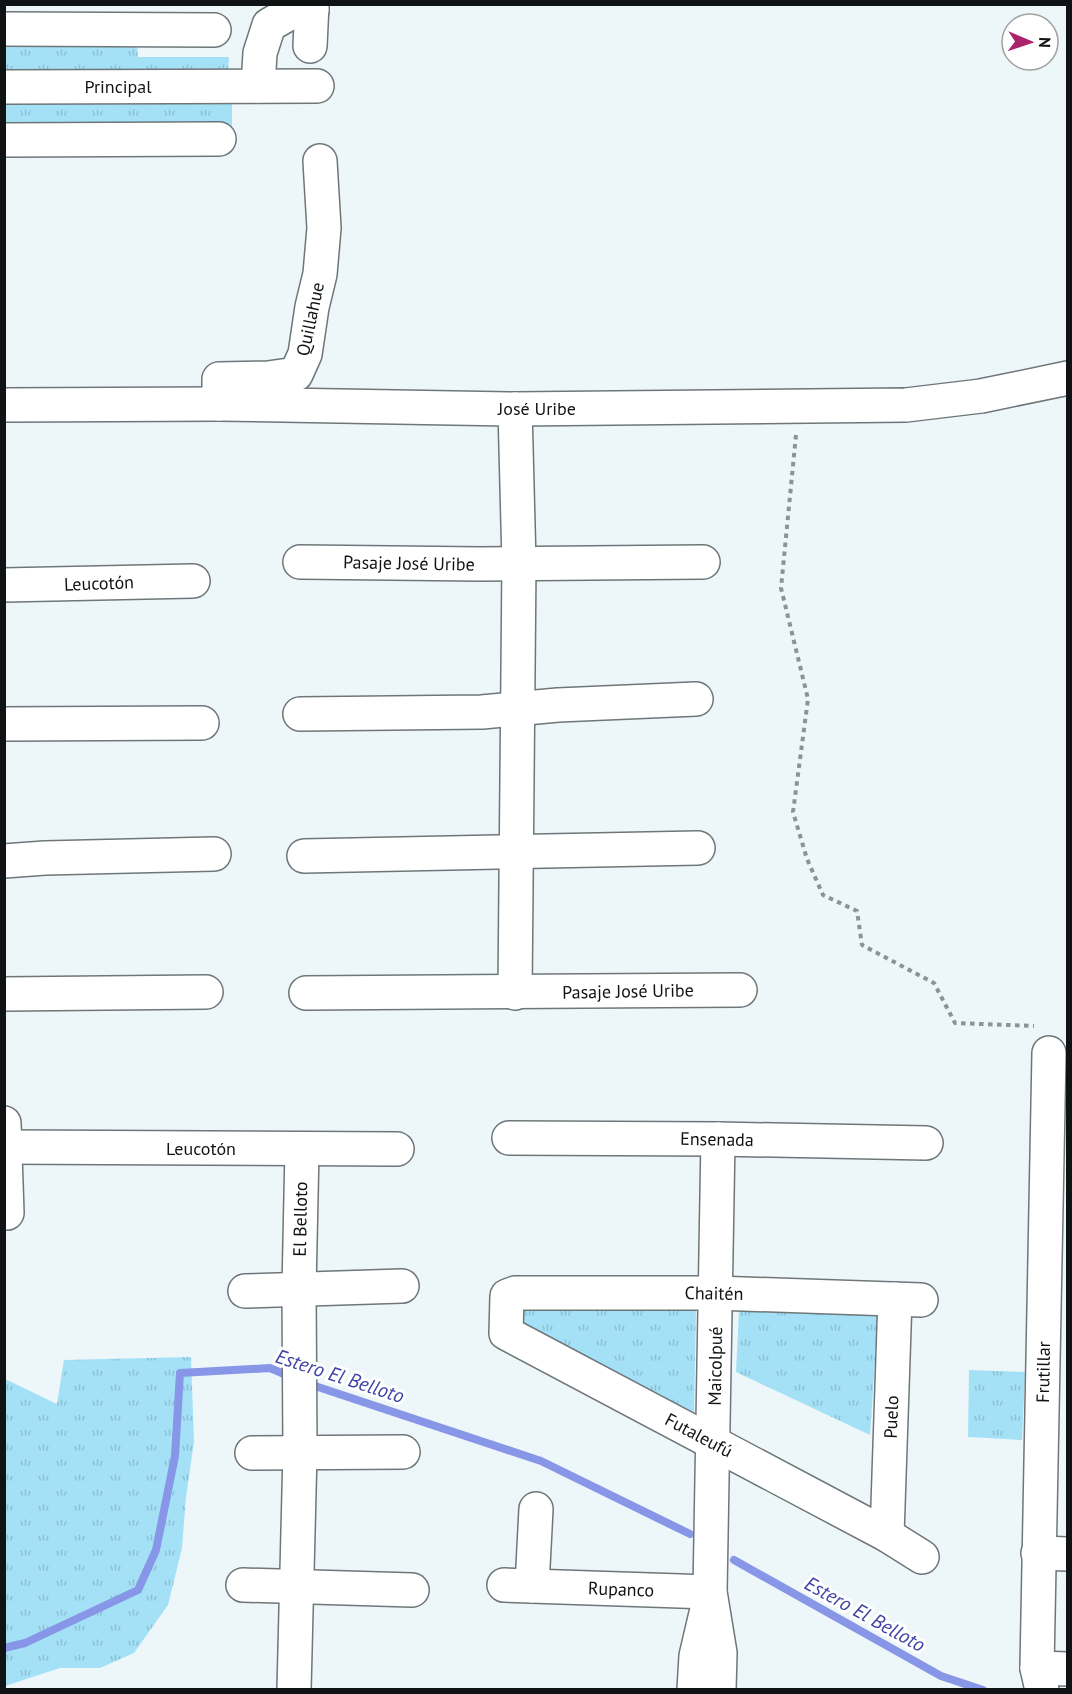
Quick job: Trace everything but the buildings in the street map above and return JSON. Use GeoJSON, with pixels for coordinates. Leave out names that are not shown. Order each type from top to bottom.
{"type":"FeatureCollection","features":[{"type":"Feature","properties":{"kind":"street"},"geometry":{"type":"LineString","coordinates":[[244,86],[260,53],[268,25],[290,13],[312,7],[310,46]]}},
{"type":"Feature","properties":{"kind":"street"},"geometry":{"type":"LineString","coordinates":[[4,29],[214,30]]}},
{"type":"Feature","properties":{"kind":"street","name":"Principal"},"geometry":{"type":"LineString","coordinates":[[4,87],[317,86]]}},
{"type":"Feature","properties":{"kind":"street"},"geometry":{"type":"LineString","coordinates":[[4,140],[219,139]]}},
{"type":"Feature","properties":{"kind":"street","name":"Quillahue"},"geometry":{"type":"LineString","coordinates":[[219,404],[219,379],[268,378],[296,374],[305,354],[320,274],[324,228],[320,162]]}},
{"type":"Feature","properties":{"kind":"street","name":"José Uribe"},"geometry":{"type":"LineString","coordinates":[[4,405],[219,404],[515,409],[906,405],[981,396],[1068,378]]}},
{"type":"Feature","properties":{"kind":"street"},"geometry":{"type":"LineString","coordinates":[[515,409],[519,563],[515,993]]}},
{"type":"Feature","properties":{"kind":"street","name":"Pasaje José Uribe"},"geometry":{"type":"LineString","coordinates":[[300,562],[703,562]]}},
{"type":"Feature","properties":{"kind":"street","name":"Leucotón"},"geometry":{"type":"LineString","coordinates":[[4,585],[193,581]]}},
{"type":"Feature","properties":{"kind":"street"},"geometry":{"type":"LineString","coordinates":[[300,714],[482,712],[558,705],[696,699]]}},
{"type":"Feature","properties":{"kind":"street"},"geometry":{"type":"LineString","coordinates":[[4,724],[202,723]]}},
{"type":"Feature","properties":{"kind":"street"},"geometry":{"type":"LineString","coordinates":[[304,856],[698,848]]}},
{"type":"Feature","properties":{"kind":"street"},"geometry":{"type":"LineString","coordinates":[[4,861],[214,854]]}},
{"type":"Feature","properties":{"kind":"street","name":"Pasaje José Uribe"},"geometry":{"type":"LineString","coordinates":[[306,993],[740,990]]}},
{"type":"Feature","properties":{"kind":"street"},"geometry":{"type":"LineString","coordinates":[[4,994],[206,992]]}},
{"type":"Feature","properties":{"kind":"street","name":"Frutillar"},"geometry":{"type":"LineString","coordinates":[[1042,1040],[1056,1277],[1053,1553],[1049,1675]]}},
{"type":"Feature","properties":{"kind":"street"},"geometry":{"type":"LineString","coordinates":[[4,1123],[7,1213]]}},
{"type":"Feature","properties":{"kind":"street","name":"Ensenada"},"geometry":{"type":"LineString","coordinates":[[509,1138],[926,1143]]}},
{"type":"Feature","properties":{"kind":"street","name":"Maicolpué"},"geometry":{"type":"LineString","coordinates":[[718,1139],[711,1592],[720,1653],[719,1689]]}},
{"type":"Feature","properties":{"kind":"street","name":"Leucotón"},"geometry":{"type":"LineString","coordinates":[[5,1147],[397,1149]]}},
{"type":"Feature","properties":{"kind":"street","name":"El Belloto"},"geometry":{"type":"LineString","coordinates":[[294,1689],[300,1452],[299,1289],[302,1149]]}},
{"type":"Feature","properties":{"kind":"street"},"geometry":{"type":"LineString","coordinates":[[245,1291],[402,1286]]}},
{"type":"Feature","properties":{"kind":"street","name":"Chaitén"},"geometry":{"type":"LineString","coordinates":[[507,1296],[515,1293],[716,1293],[908,1299]]}},
{"type":"Feature","properties":{"kind":"street","name":"Futaleufú"},"geometry":{"type":"LineString","coordinates":[[507,1296],[506,1333],[887,1535],[922,1557]]}},
{"type":"Feature","properties":{"kind":"street","name":"Puelo"},"geometry":{"type":"LineString","coordinates":[[887,1535],[908,1299]]}},
{"type":"Feature","properties":{"kind":"street"},"geometry":{"type":"LineString","coordinates":[[252,1453],[403,1452]]}},
{"type":"Feature","properties":{"kind":"street","name":"Rupanco"},"geometry":{"type":"LineString","coordinates":[[536,1509],[518,1585],[711,1592]]}},
{"type":"Feature","properties":{"kind":"street"},"geometry":{"type":"LineString","coordinates":[[243,1585],[412,1590]]}},
{"type":"Feature","properties":{"kind":"street","name":"Maicolpué"},"geometry":{"type":"LineString","coordinates":[[694,1689],[696,1656],[711,1592]]}},
{"type":"Feature","properties":{"kind":"path"},"geometry":{"type":"LineString","coordinates":[[774,406],[796,434],[782,588],[808,699],[793,812],[807,859],[823,895],[857,911],[862,945],[934,983],[955,1023],[1042,1040]]}},
{"type":"Feature","properties":{"kind":"green space"},"geometry":{"type":"Polygon","coordinates":[[[5,43],[137,43],[138,57],[229,57],[228,76],[5,71],[5,43]]]}},
{"type":"Feature","properties":{"kind":"green space"},"geometry":{"type":"Polygon","coordinates":[[[6,103],[232,103],[232,131],[5,130],[6,103]]]}},
{"type":"Feature","properties":{"kind":"green space"},"geometry":{"type":"Polygon","coordinates":[[[516,1309],[696,1309],[694,1415],[520,1325],[516,1309]]]}},
{"type":"Feature","properties":{"kind":"green space"},"geometry":{"type":"Polygon","coordinates":[[[739,1310],[878,1316],[870,1435],[736,1372],[739,1310]]]}},
{"type":"Feature","properties":{"kind":"green space"},"geometry":{"type":"Polygon","coordinates":[[[191,1357],[194,1442],[182,1548],[168,1605],[134,1653],[100,1668],[60,1668],[5,1686],[5,1379],[57,1404],[64,1360],[191,1357]]]}},
{"type":"Feature","properties":{"kind":"green space"},"geometry":{"type":"Polygon","coordinates":[[[969,1370],[1025,1372],[1022,1440],[968,1437],[969,1370]]]}},
{"type":"Feature","properties":{"kind":"waterway","name":"Estero El Belloto"},"geometry":{"type":"LineString","coordinates":[[4,1648],[25,1643],[138,1590],[156,1550],[175,1456],[180,1373],[270,1368],[291,1377]]}},
{"type":"Feature","properties":{"kind":"waterway","name":"Estero El Belloto"},"geometry":{"type":"LineString","coordinates":[[306,1383],[541,1461],[690,1534]]}},
{"type":"Feature","properties":{"kind":"waterway","name":"Estero El Belloto"},"geometry":{"type":"LineString","coordinates":[[734,1560],[941,1676],[983,1690]]}}]}
